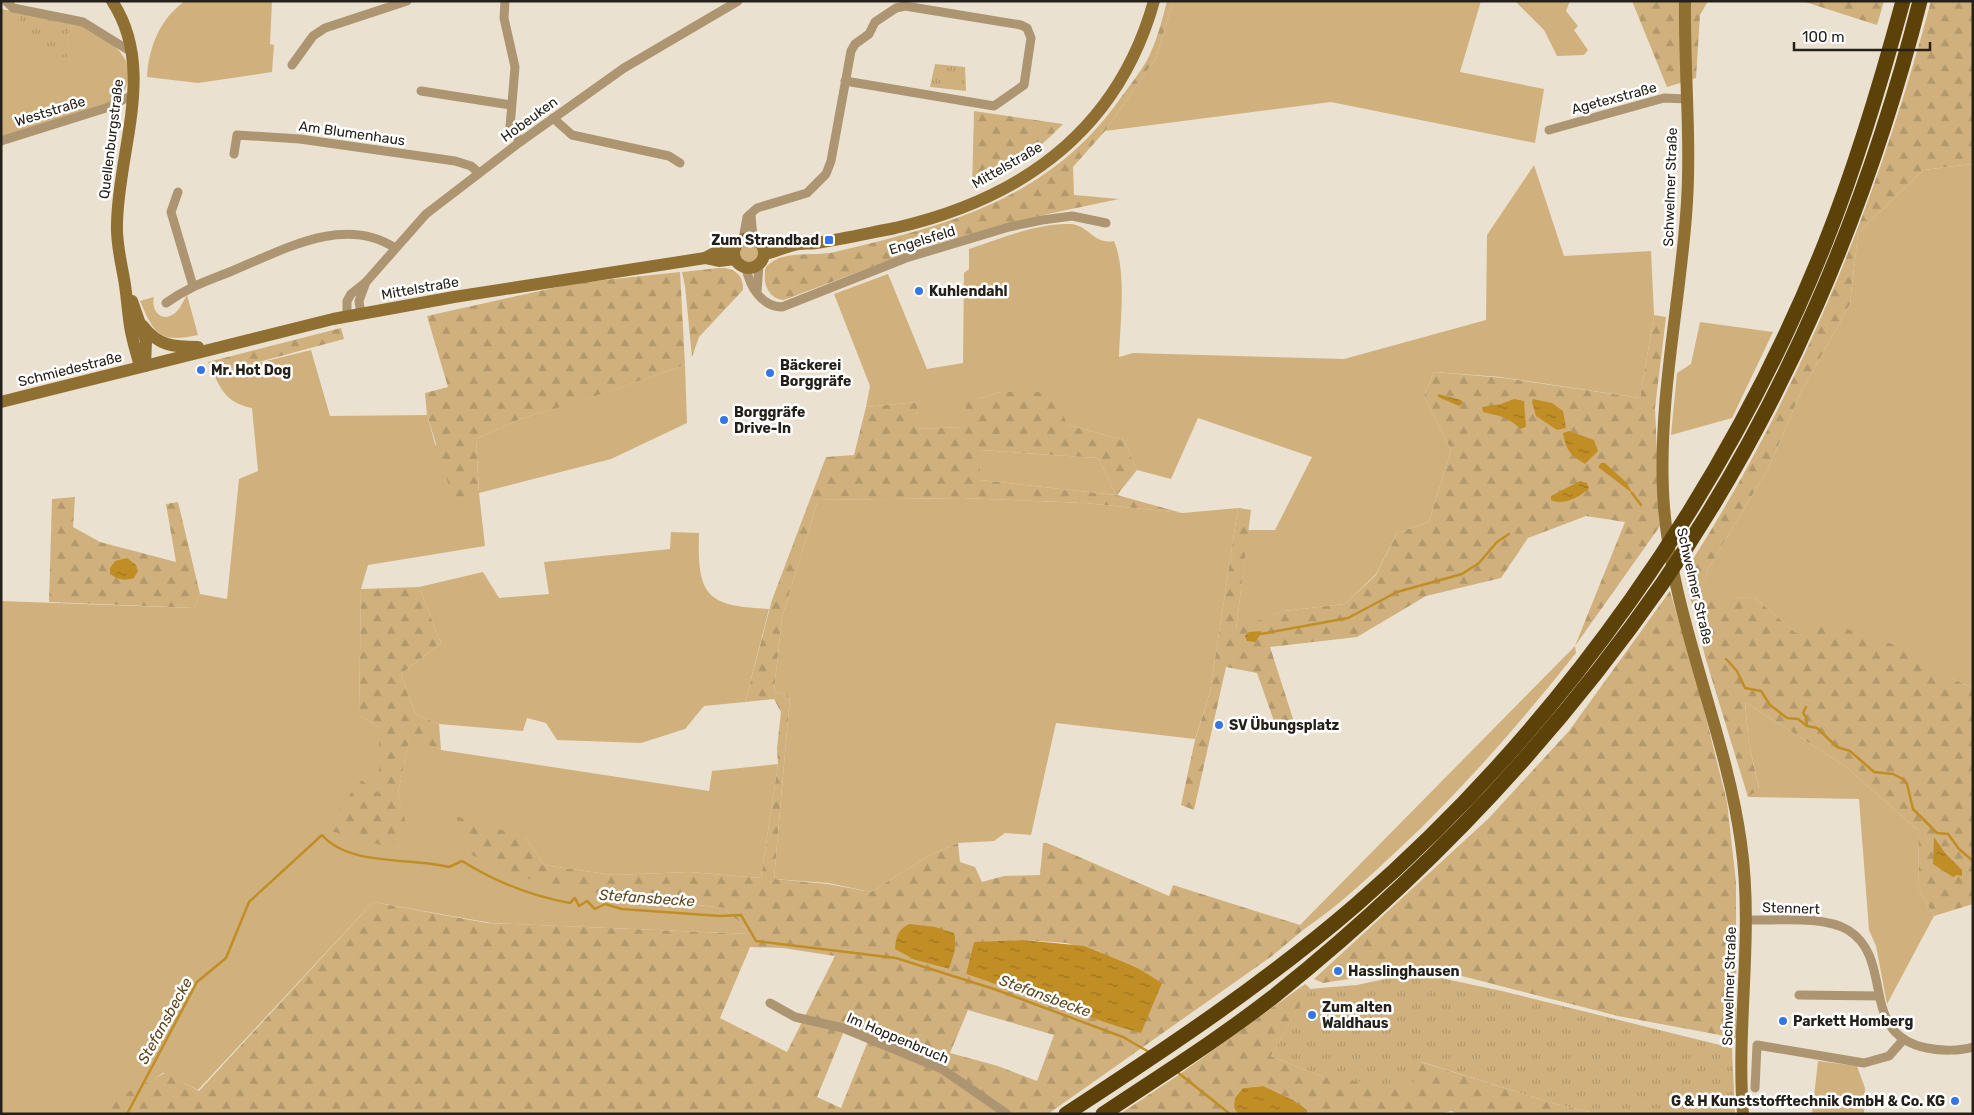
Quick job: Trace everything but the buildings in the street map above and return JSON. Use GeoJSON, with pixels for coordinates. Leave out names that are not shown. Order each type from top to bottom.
{"type":"FeatureCollection","features":[{"type":"Feature","properties":{"kind":"highway"},"geometry":{"type":"LineString","coordinates":[[1066,1114],[1149,1060],[1302,948],[1378,884],[1440,826],[1505,756],[1598,646],[1678,529],[1732,441],[1800,303],[1858,156],[1903,1]]}},
{"type":"Feature","properties":{"kind":"highway"},"geometry":{"type":"LineString","coordinates":[[1103,1114],[1226,1032],[1314,963],[1450,838],[1517,766],[1570,704],[1661,585],[1736,463],[1809,319],[1872,163],[1920,1]]}},
{"type":"Feature","properties":{"kind":"main road","name":"Quellenburgstraße"},"geometry":{"type":"LineString","coordinates":[[112,1],[124,22],[133,53],[133,95],[118,192],[116,226],[130,328],[142,367]]}},
{"type":"Feature","properties":{"kind":"main road","name":"Mittelstraße"},"geometry":{"type":"LineString","coordinates":[[142,367],[347,316],[549,281],[705,258],[719,260],[750,252],[779,251],[793,245],[817,243],[871,232],[937,215],[1006,187],[1040,166],[1088,125],[1117,88],[1136,53],[1154,1]]}},
{"type":"Feature","properties":{"kind":"main road","name":"Schwelmer Straße"},"geometry":{"type":"LineString","coordinates":[[1685,1],[1687,99],[1686,212],[1664,420],[1662,457],[1665,516],[1677,585],[1736,809],[1745,876],[1747,920],[1741,1063],[1743,1114]]}},
{"type":"Feature","properties":{"kind":"main road","name":"Quellenburgstraße"},"geometry":{"type":"LineString","coordinates":[[125,285],[141,324],[146,347],[142,367]]}},
{"type":"Feature","properties":{"kind":"main road","name":"Quellenburgstraße"},"geometry":{"type":"LineString","coordinates":[[141,324],[148,333],[166,346],[213,348]]}},
{"type":"Feature","properties":{"kind":"main road","name":"Schmiedestraße"},"geometry":{"type":"LineString","coordinates":[[1,402],[142,367]]}},
{"type":"Feature","properties":{"kind":"street"},"geometry":{"type":"LineString","coordinates":[[6,1],[12,8],[83,22],[133,53]]}},
{"type":"Feature","properties":{"kind":"street"},"geometry":{"type":"LineString","coordinates":[[292,65],[313,36],[325,28],[407,1]]}},
{"type":"Feature","properties":{"kind":"street"},"geometry":{"type":"LineString","coordinates":[[505,1],[504,18],[515,67],[510,128],[520,142]]}},
{"type":"Feature","properties":{"kind":"street","name":"Hobeuken"},"geometry":{"type":"LineString","coordinates":[[347,316],[347,301],[351,294],[366,282],[426,214],[520,142],[624,68],[728,4],[738,1]]}},
{"type":"Feature","properties":{"kind":"street"},"geometry":{"type":"LineString","coordinates":[[757,292],[750,252],[751,215],[762,206],[807,193],[826,174],[831,161],[852,47],[869,34],[875,22],[899,6],[1021,25],[1027,28],[1031,38],[1024,85],[994,106],[846,81]]}},
{"type":"Feature","properties":{"kind":"street"},"geometry":{"type":"LineString","coordinates":[[421,91],[511,105]]}},
{"type":"Feature","properties":{"kind":"street","name":"Weststraße"},"geometry":{"type":"LineString","coordinates":[[1,141],[106,108],[133,95]]}},
{"type":"Feature","properties":{"kind":"street","name":"Agetexstraße"},"geometry":{"type":"LineString","coordinates":[[1549,130],[1664,98],[1687,99]]}},
{"type":"Feature","properties":{"kind":"street"},"geometry":{"type":"LineString","coordinates":[[553,118],[572,135],[669,156],[680,163]]}},
{"type":"Feature","properties":{"kind":"street","name":"Am Blumenhaus"},"geometry":{"type":"LineString","coordinates":[[234,154],[237,135],[300,139],[455,161],[471,166],[479,173]]}},
{"type":"Feature","properties":{"kind":"street"},"geometry":{"type":"LineString","coordinates":[[178,192],[171,212],[192,286]]}},
{"type":"Feature","properties":{"kind":"street","name":"Engelsfeld"},"geometry":{"type":"LineString","coordinates":[[750,252],[748,279],[768,304],[782,307],[906,258],[1009,227],[1072,216],[1106,222]]}},
{"type":"Feature","properties":{"kind":"street"},"geometry":{"type":"LineString","coordinates":[[166,303],[192,286],[288,246],[310,240],[339,236],[367,236],[384,240],[396,248]]}},
{"type":"Feature","properties":{"kind":"street","name":"Hobeuken"},"geometry":{"type":"LineString","coordinates":[[361,314],[359,301],[366,282]]}},
{"type":"Feature","properties":{"kind":"street","name":"Stennert"},"geometry":{"type":"LineString","coordinates":[[1747,920],[1819,921],[1847,929],[1861,941],[1868,951],[1875,972],[1884,1016],[1892,1028],[1904,1039],[1931,1049],[1973,1048]]}},
{"type":"Feature","properties":{"kind":"street"},"geometry":{"type":"LineString","coordinates":[[1799,995],[1879,996]]}},
{"type":"Feature","properties":{"kind":"street","name":"Im Hoppenbruch"},"geometry":{"type":"LineString","coordinates":[[770,1003],[795,1017],[843,1028],[942,1069],[1008,1114]]}},
{"type":"Feature","properties":{"kind":"street"},"geometry":{"type":"LineString","coordinates":[[1756,1088],[1757,1045],[1864,1063],[1889,1056],[1904,1039]]}},
{"type":"Feature","properties":{"kind":"green space"},"geometry":{"type":"Polygon","coordinates":[[[185,1],[272,1],[270,44],[274,45],[272,72],[198,83],[147,77],[150,55],[157,34],[169,16],[185,1]]]}},
{"type":"Feature","properties":{"kind":"green space"},"geometry":{"type":"Polygon","coordinates":[[[1167,1],[1173,1],[1156,58],[1105,131],[1073,167],[1074,195],[1119,199],[1043,215],[927,246],[784,300],[778,299],[770,293],[765,283],[765,272],[766,267],[773,261],[789,256],[835,252],[918,231],[957,218],[995,202],[1030,184],[1063,160],[1094,131],[1143,66],[1156,40],[1167,1]]]}},
{"type":"Feature","properties":{"kind":"green space"},"geometry":{"type":"Polygon","coordinates":[[[1173,1],[1481,1],[1460,72],[1544,89],[1535,143],[1331,102],[1105,131],[1156,58],[1173,1]]]}},
{"type":"Feature","properties":{"kind":"green space"},"geometry":{"type":"Polygon","coordinates":[[[1515,1],[1570,1],[1566,11],[1578,26],[1574,30],[1588,50],[1584,55],[1557,56],[1544,30],[1515,1]]]}},
{"type":"Feature","properties":{"kind":"green space"},"geometry":{"type":"Polygon","coordinates":[[[1632,1],[1708,1],[1700,15],[1696,78],[1667,87],[1632,1]]]}},
{"type":"Feature","properties":{"kind":"green space"},"geometry":{"type":"Polygon","coordinates":[[[1802,1],[1884,1],[1877,25],[1802,1]]]}},
{"type":"Feature","properties":{"kind":"green space"},"geometry":{"type":"Polygon","coordinates":[[[1931,1],[1973,1],[1973,164],[1923,170],[1858,233],[1850,304],[1800,394],[1769,467],[1708,569],[1701,599],[1754,597],[1796,633],[1820,620],[1901,647],[1953,679],[1973,688],[1973,904],[1934,916],[1919,890],[1918,830],[1845,766],[1745,702],[1749,744],[1759,789],[1748,797],[1706,660],[1684,573],[1725,507],[1763,438],[1798,368],[1830,297],[1886,150],[1910,76],[1931,1]]]}},
{"type":"Feature","properties":{"kind":"green space"},"geometry":{"type":"Polygon","coordinates":[[[1,9],[17,12],[32,47],[66,57],[68,36],[73,22],[106,39],[116,47],[128,67],[128,79],[124,92],[105,105],[1,138],[1,9]]]}},
{"type":"Feature","properties":{"kind":"green space"},"geometry":{"type":"Polygon","coordinates":[[[17,12],[73,22],[68,36],[67,57],[44,54],[32,47],[17,12]]]}},
{"type":"Feature","properties":{"kind":"green space"},"geometry":{"type":"Polygon","coordinates":[[[935,64],[965,67],[966,91],[930,87],[935,64]]]}},
{"type":"Feature","properties":{"kind":"green space"},"geometry":{"type":"Polygon","coordinates":[[[974,111],[1063,124],[1021,161],[997,176],[972,188],[974,111]]]}},
{"type":"Feature","properties":{"kind":"green space"},"geometry":{"type":"Polygon","coordinates":[[[1973,164],[1973,688],[1953,679],[1796,633],[1754,597],[1700,600],[1708,569],[1769,467],[1800,394],[1850,304],[1858,233],[1923,170],[1973,164]]]}},
{"type":"Feature","properties":{"kind":"green space"},"geometry":{"type":"Polygon","coordinates":[[[1534,165],[1564,256],[1651,251],[1654,315],[1640,398],[1500,377],[1434,372],[1424,396],[1451,450],[1429,522],[1397,533],[1376,574],[1345,604],[1283,611],[1236,630],[1248,530],[1275,530],[1312,457],[1198,418],[1171,479],[1137,470],[1124,440],[1068,425],[1000,392],[978,399],[966,399],[966,427],[916,429],[918,402],[866,407],[870,386],[834,294],[888,274],[927,369],[963,363],[964,273],[969,269],[969,249],[1006,236],[1044,226],[1070,224],[1077,225],[1101,240],[1114,241],[1118,253],[1122,282],[1119,357],[1133,353],[1344,359],[1486,320],[1487,235],[1534,165]]]}},
{"type":"Feature","properties":{"kind":"green space"},"geometry":{"type":"Polygon","coordinates":[[[749,243],[756,246],[759,253],[756,260],[749,263],[742,260],[739,253],[742,246],[749,243]]]}},
{"type":"Feature","properties":{"kind":"green space"},"geometry":{"type":"Polygon","coordinates":[[[719,268],[729,269],[737,273],[742,280],[743,290],[699,337],[692,357],[682,272],[719,268]]]}},
{"type":"Feature","properties":{"kind":"green space"},"geometry":{"type":"Polygon","coordinates":[[[680,272],[685,365],[581,401],[520,419],[476,439],[479,493],[454,502],[427,415],[425,393],[448,387],[427,316],[576,283],[680,272]]]}},
{"type":"Feature","properties":{"kind":"green space"},"geometry":{"type":"Polygon","coordinates":[[[187,295],[198,335],[175,338],[160,334],[150,322],[140,301],[154,297],[153,301],[157,313],[167,317],[177,311],[187,295]]]}},
{"type":"Feature","properties":{"kind":"green space"},"geometry":{"type":"Polygon","coordinates":[[[1654,315],[1666,317],[1655,408],[1660,526],[1575,646],[1625,522],[1586,516],[1528,538],[1501,578],[1426,596],[1357,637],[1270,647],[1295,725],[1274,721],[1257,673],[1226,667],[1194,810],[1181,805],[1195,740],[1210,692],[1238,508],[1251,510],[1236,629],[1283,611],[1345,604],[1376,575],[1397,533],[1429,522],[1451,450],[1424,396],[1434,372],[1504,378],[1640,398],[1654,315]]]}},
{"type":"Feature","properties":{"kind":"green space"},"geometry":{"type":"Polygon","coordinates":[[[1700,322],[1773,332],[1732,418],[1671,435],[1677,373],[1691,364],[1700,322]]]}},
{"type":"Feature","properties":{"kind":"green space"},"geometry":{"type":"Polygon","coordinates":[[[341,328],[344,339],[214,374],[208,362],[341,328]]]}},
{"type":"Feature","properties":{"kind":"green space"},"geometry":{"type":"Polygon","coordinates":[[[311,350],[330,416],[427,415],[435,444],[479,493],[485,546],[368,565],[361,589],[359,715],[379,727],[379,794],[395,849],[408,835],[398,793],[410,736],[441,750],[709,791],[712,771],[778,764],[761,878],[689,872],[613,875],[544,865],[525,837],[467,853],[646,899],[724,908],[752,934],[491,923],[373,902],[198,1090],[163,1073],[101,1114],[1,1114],[1,601],[194,608],[200,594],[227,599],[239,479],[258,471],[252,408],[238,404],[228,397],[220,387],[214,374],[311,350]]]}},
{"type":"Feature","properties":{"kind":"green space"},"geometry":{"type":"Polygon","coordinates":[[[685,365],[687,423],[611,459],[479,493],[476,439],[520,419],[586,399],[685,365]]]}},
{"type":"Feature","properties":{"kind":"green space"},"geometry":{"type":"Polygon","coordinates":[[[1000,392],[1052,392],[1068,425],[1124,440],[1137,470],[1117,495],[1182,513],[1086,503],[962,498],[818,500],[782,617],[774,692],[790,696],[774,879],[828,884],[871,892],[930,855],[958,843],[960,862],[975,867],[982,882],[1004,876],[1040,875],[1043,843],[1047,843],[1169,896],[1173,885],[1300,925],[1303,930],[1272,956],[1048,1114],[100,1114],[107,1103],[165,1073],[199,1091],[373,902],[487,923],[752,934],[724,908],[548,887],[467,853],[456,816],[525,837],[544,865],[613,875],[689,872],[761,878],[778,764],[777,748],[781,712],[774,699],[745,702],[772,600],[826,457],[854,455],[866,407],[918,402],[917,429],[965,427],[966,399],[978,399],[1000,392]],[[980,450],[980,480],[1116,495],[1098,458],[980,450]],[[956,939],[915,960],[949,969],[956,939]],[[1023,940],[974,943],[966,974],[1087,1016],[1141,1032],[1161,983],[1138,968],[1067,943],[1023,940]],[[750,947],[720,1018],[787,1052],[835,956],[783,948],[750,947]],[[968,1010],[950,1053],[998,1066],[1037,1081],[1054,1035],[968,1010]],[[844,1031],[817,1097],[841,1108],[868,1041],[844,1031]]]}},
{"type":"Feature","properties":{"kind":"green space"},"geometry":{"type":"Polygon","coordinates":[[[980,450],[1098,458],[1116,495],[980,480],[980,450]]]}},
{"type":"Feature","properties":{"kind":"green space"},"geometry":{"type":"Polygon","coordinates":[[[75,497],[73,527],[100,542],[176,562],[166,504],[178,502],[200,594],[194,608],[49,602],[52,499],[75,497]]]}},
{"type":"Feature","properties":{"kind":"green space"},"geometry":{"type":"Polygon","coordinates":[[[962,498],[1086,503],[1183,513],[1238,508],[1210,692],[1195,739],[1056,723],[1031,835],[1005,833],[994,841],[958,843],[930,855],[871,892],[828,883],[774,879],[790,696],[774,692],[782,617],[818,500],[962,498]]]}},
{"type":"Feature","properties":{"kind":"green space"},"geometry":{"type":"Polygon","coordinates":[[[671,532],[699,533],[700,571],[704,584],[710,594],[719,601],[732,605],[769,609],[745,702],[704,706],[685,729],[641,743],[557,740],[546,723],[527,718],[523,731],[439,724],[415,714],[401,674],[441,643],[419,587],[483,572],[499,598],[549,594],[544,562],[670,549],[671,532]]]}},
{"type":"Feature","properties":{"kind":"green space"},"geometry":{"type":"Polygon","coordinates":[[[419,587],[441,643],[401,674],[415,714],[439,724],[441,750],[410,737],[398,793],[409,835],[395,849],[324,829],[361,780],[379,793],[379,727],[359,715],[361,589],[419,587]]]}},
{"type":"Feature","properties":{"kind":"green space"},"geometry":{"type":"Polygon","coordinates":[[[1670,591],[1699,690],[1727,802],[1736,882],[1736,1038],[1618,1016],[1454,974],[1399,971],[1323,983],[1314,979],[1489,818],[1569,731],[1670,591]]]}},
{"type":"Feature","properties":{"kind":"green space"},"geometry":{"type":"Polygon","coordinates":[[[1575,646],[1576,653],[1555,679],[1447,802],[1365,880],[1329,911],[1303,930],[1300,925],[1575,646]]]}},
{"type":"Feature","properties":{"kind":"green space"},"geometry":{"type":"Polygon","coordinates":[[[1745,702],[1845,766],[1918,830],[1919,890],[1934,916],[1887,1004],[1876,946],[1869,930],[1859,799],[1748,797],[1759,788],[1749,744],[1745,702]]]}},
{"type":"Feature","properties":{"kind":"green space"},"geometry":{"type":"Polygon","coordinates":[[[1399,976],[1436,977],[1502,991],[1732,1048],[1735,1114],[1598,1114],[1552,1103],[1422,1062],[1411,1088],[1323,1077],[1271,1056],[1309,989],[1357,985],[1399,976]]]}},
{"type":"Feature","properties":{"kind":"green space"},"geometry":{"type":"Polygon","coordinates":[[[1305,984],[1310,988],[1271,1056],[1323,1077],[1421,1062],[1552,1103],[1598,1114],[1457,1114],[1452,1111],[1439,1114],[1307,1114],[1306,1110],[1293,1100],[1262,1086],[1243,1088],[1234,1108],[1238,1114],[1120,1114],[1180,1074],[1305,984]]]}},
{"type":"Feature","properties":{"kind":"green space"},"geometry":{"type":"Polygon","coordinates":[[[1818,1061],[1857,1066],[1865,1088],[1864,1114],[1812,1114],[1818,1061]]]}},
{"type":"Feature","properties":{"kind":"water"},"geometry":{"type":"Polygon","coordinates":[[[1438,394],[1461,400],[1463,403],[1459,406],[1438,397],[1438,394]]]}},
{"type":"Feature","properties":{"kind":"water"},"geometry":{"type":"Polygon","coordinates":[[[1514,399],[1524,401],[1526,427],[1520,429],[1508,420],[1483,412],[1482,407],[1501,404],[1514,399]]]}},
{"type":"Feature","properties":{"kind":"water"},"geometry":{"type":"Polygon","coordinates":[[[1533,399],[1552,403],[1563,411],[1566,428],[1557,430],[1536,416],[1532,402],[1533,399]]]}},
{"type":"Feature","properties":{"kind":"water"},"geometry":{"type":"Polygon","coordinates":[[[1569,431],[1594,440],[1598,451],[1585,464],[1572,455],[1567,448],[1563,433],[1569,431]]]}},
{"type":"Feature","properties":{"kind":"water"},"geometry":{"type":"Polygon","coordinates":[[[1601,463],[1605,463],[1627,483],[1632,493],[1598,467],[1601,463]]]}},
{"type":"Feature","properties":{"kind":"water"},"geometry":{"type":"Polygon","coordinates":[[[1580,481],[1587,483],[1589,488],[1581,495],[1561,502],[1551,500],[1551,496],[1580,481]]]}},
{"type":"Feature","properties":{"kind":"water"},"geometry":{"type":"Polygon","coordinates":[[[127,558],[136,565],[138,571],[134,578],[116,578],[110,574],[110,568],[115,561],[127,558]]]}},
{"type":"Feature","properties":{"kind":"water"},"geometry":{"type":"Polygon","coordinates":[[[1261,631],[1255,642],[1247,641],[1245,636],[1249,632],[1261,631]]]}},
{"type":"Feature","properties":{"kind":"water"},"geometry":{"type":"Polygon","coordinates":[[[1934,837],[1945,853],[1962,870],[1962,876],[1957,875],[1953,877],[1933,864],[1934,837]]]}},
{"type":"Feature","properties":{"kind":"water"},"geometry":{"type":"Polygon","coordinates":[[[909,924],[935,927],[954,933],[955,946],[949,969],[915,960],[895,949],[898,934],[909,924]]]}},
{"type":"Feature","properties":{"kind":"water"},"geometry":{"type":"Polygon","coordinates":[[[1023,940],[1084,946],[1138,968],[1162,983],[1141,1033],[966,974],[974,942],[1023,940]]]}},
{"type":"Feature","properties":{"kind":"water"},"geometry":{"type":"Polygon","coordinates":[[[1263,1086],[1293,1100],[1307,1110],[1307,1114],[1238,1114],[1234,1108],[1235,1098],[1243,1088],[1263,1086]]]}},
{"type":"Feature","properties":{"kind":"waterway"},"geometry":{"type":"LineString","coordinates":[[1632,493],[1641,505]]}},
{"type":"Feature","properties":{"kind":"waterway"},"geometry":{"type":"LineString","coordinates":[[1261,634],[1348,618],[1397,592],[1462,574],[1479,563],[1497,542],[1509,534]]}},
{"type":"Feature","properties":{"kind":"waterway"},"geometry":{"type":"LineString","coordinates":[[1726,659],[1737,671],[1745,688],[1761,691],[1770,705],[1787,718],[1798,719],[1807,726],[1817,728],[1837,747],[1850,751],[1874,772],[1893,774],[1903,779],[1907,784],[1913,809],[1937,833],[1948,834],[1959,849],[1973,861]]}},
{"type":"Feature","properties":{"kind":"waterway"},"geometry":{"type":"LineString","coordinates":[[1806,707],[1803,713],[1806,717],[1807,726]]}},
{"type":"Feature","properties":{"kind":"waterway","name":"Stefansbecke"},"geometry":{"type":"LineString","coordinates":[[127,1114],[197,982],[226,958],[249,902],[322,835],[334,845],[364,857],[449,867],[462,861],[500,881],[528,892],[570,903],[575,898],[579,906],[587,901],[595,909],[605,904],[622,909],[720,916],[741,915],[756,941],[896,958],[994,989],[1123,1037],[1149,1052]]}},
{"type":"Feature","properties":{"kind":"waterway","name":"Stefansbecke"},"geometry":{"type":"LineString","coordinates":[[1176,1071],[1230,1114]]}},
{"type":"Feature","properties":{"kind":"place","name":"Zum Strandbad"},"geometry":{"type":"Point","coordinates":[829,240]}},
{"type":"Feature","properties":{"kind":"place","name":"Kuhlendahl"},"geometry":{"type":"Point","coordinates":[919,291]}},
{"type":"Feature","properties":{"kind":"place","name":"Mr. Hot Dog"},"geometry":{"type":"Point","coordinates":[201,370]}},
{"type":"Feature","properties":{"kind":"place","name":"Bäckerei Borggräfe"},"geometry":{"type":"Point","coordinates":[770,373]}},
{"type":"Feature","properties":{"kind":"place","name":"Borggräfe Drive-In"},"geometry":{"type":"Point","coordinates":[724,420]}},
{"type":"Feature","properties":{"kind":"place","name":"SV Übungsplatz"},"geometry":{"type":"Point","coordinates":[1219,725]}},
{"type":"Feature","properties":{"kind":"place","name":"Hasslinghausen"},"geometry":{"type":"Point","coordinates":[1338,971]}},
{"type":"Feature","properties":{"kind":"place","name":"Zum alten Waldhaus"},"geometry":{"type":"Point","coordinates":[1312,1015]}},
{"type":"Feature","properties":{"kind":"place","name":"Parkett Homberg"},"geometry":{"type":"Point","coordinates":[1783,1021]}},
{"type":"Feature","properties":{"kind":"place","name":"G & H Kunststofftechnik GmbH & Co. KG"},"geometry":{"type":"Point","coordinates":[1955,1101]}}]}
